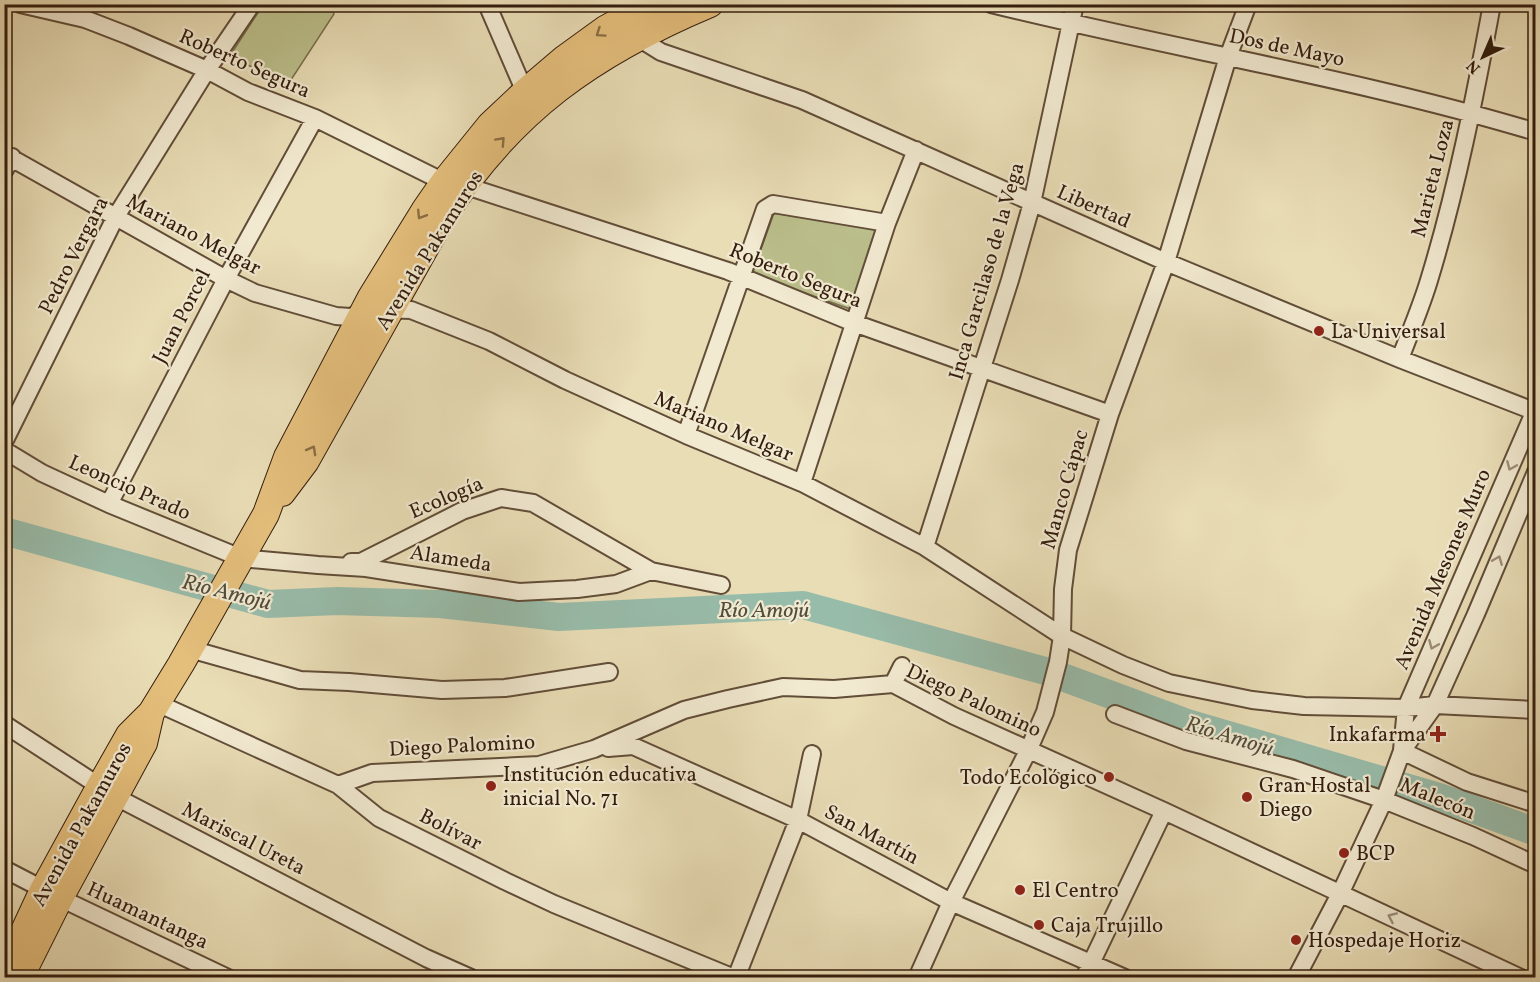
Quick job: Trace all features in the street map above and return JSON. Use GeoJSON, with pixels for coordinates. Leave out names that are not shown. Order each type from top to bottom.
{"type":"FeatureCollection","features":[{"type":"Feature","properties":{"kind":"highway","name":"Avenida Pakamuros"},"geometry":{"type":"LineString","coordinates":[[8,959],[51,894],[108,792],[129,735],[154,708],[266,514],[306,461],[421,255],[454,184],[535,107],[578,74],[637,37],[710,4]]}},
{"type":"Feature","properties":{"kind":"highway"},"geometry":{"type":"LineString","coordinates":[[266,514],[287,457],[362,315],[424,211],[454,184],[490,125],[525,92],[564,58],[605,29],[645,6]]}},
{"type":"Feature","properties":{"kind":"highway","name":"Avenida Pakamuros"},"geometry":{"type":"LineString","coordinates":[[20,978],[51,894]]}},
{"type":"Feature","properties":{"kind":"street","name":"Roberto Segura"},"geometry":{"type":"LineString","coordinates":[[20,4],[85,19],[207,70],[248,92],[315,118],[454,184],[741,276],[854,323],[1110,414]]}},
{"type":"Feature","properties":{"kind":"street","name":"Pedro Vergara"},"geometry":{"type":"LineString","coordinates":[[4,442],[115,218],[207,70],[252,4]]}},
{"type":"Feature","properties":{"kind":"street"},"geometry":{"type":"LineString","coordinates":[[487,4],[525,92]]}},
{"type":"Feature","properties":{"kind":"street","name":"Dos de Mayo"},"geometry":{"type":"LineString","coordinates":[[991,4],[1071,24],[1228,57],[1472,113],[1536,132]]}},
{"type":"Feature","properties":{"kind":"street","name":"Inca Garcilaso de la Vega"},"geometry":{"type":"LineString","coordinates":[[925,547],[1032,203],[1076,4]]}},
{"type":"Feature","properties":{"kind":"street","name":"Manco Cápac"},"geometry":{"type":"LineString","coordinates":[[917,978],[951,902],[1028,751],[1045,712],[1062,636],[1063,589],[1068,550],[1110,414],[1166,262],[1228,57],[1248,4]]}},
{"type":"Feature","properties":{"kind":"street","name":"Marieta Loza"},"geometry":{"type":"LineString","coordinates":[[1400,359],[1430,280],[1472,113],[1492,4]]}},
{"type":"Feature","properties":{"kind":"street","name":"Libertad"},"geometry":{"type":"LineString","coordinates":[[637,37],[661,52],[802,100],[1166,262],[1400,359],[1535,411]]}},
{"type":"Feature","properties":{"kind":"street","name":"Juan Porcel"},"geometry":{"type":"LineString","coordinates":[[109,504],[226,279],[315,118]]}},
{"type":"Feature","properties":{"kind":"street"},"geometry":{"type":"LineString","coordinates":[[802,483],[887,223],[916,150]]}},
{"type":"Feature","properties":{"kind":"street","name":"Mariano Melgar"},"geometry":{"type":"LineString","coordinates":[[7,161],[255,293],[336,316],[350,317],[391,308],[411,310],[489,340],[565,380],[686,435],[802,483],[925,547],[1062,636],[1123,665],[1169,683],[1252,700],[1304,706],[1406,708],[1435,705],[1536,710]]}},
{"type":"Feature","properties":{"kind":"street"},"geometry":{"type":"LineString","coordinates":[[686,435],[765,209],[773,204],[887,223]]}},
{"type":"Feature","properties":{"kind":"street","name":"Avenida Mesones Muro"},"geometry":{"type":"LineString","coordinates":[[1399,756],[1406,708],[1535,411]]}},
{"type":"Feature","properties":{"kind":"street","name":"Leoncio Prado"},"geometry":{"type":"LineString","coordinates":[[4,450],[42,473],[237,565]]}},
{"type":"Feature","properties":{"kind":"street"},"geometry":{"type":"LineString","coordinates":[[1296,978],[1340,894],[1386,796],[1399,756],[1435,705],[1536,472]]}},
{"type":"Feature","properties":{"kind":"street","name":"Ecología"},"geometry":{"type":"LineString","coordinates":[[318,565],[361,562],[462,511],[501,498],[532,503],[651,571]]}},
{"type":"Feature","properties":{"kind":"street","name":"Alameda"},"geometry":{"type":"LineString","coordinates":[[237,565],[318,565],[366,568],[519,592],[616,584],[651,571]]}},
{"type":"Feature","properties":{"kind":"street"},"geometry":{"type":"LineString","coordinates":[[651,571],[722,585]]}},
{"type":"Feature","properties":{"kind":"street"},"geometry":{"type":"LineString","coordinates":[[194,641],[300,680],[442,690],[505,688],[609,672]]}},
{"type":"Feature","properties":{"kind":"street"},"geometry":{"type":"LineString","coordinates":[[893,684],[902,666]]}},
{"type":"Feature","properties":{"kind":"street","name":"Diego Palomino"},"geometry":{"type":"LineString","coordinates":[[338,784],[372,773],[539,765],[594,749],[684,710],[739,697],[783,687],[834,689],[893,684],[1028,751],[1164,811],[1521,978]]}},
{"type":"Feature","properties":{"kind":"street","name":"Bolívar"},"geometry":{"type":"LineString","coordinates":[[154,708],[338,784],[379,818],[554,904],[735,978]]}},
{"type":"Feature","properties":{"kind":"street","name":"Malecón"},"geometry":{"type":"LineString","coordinates":[[1115,714],[1186,741],[1386,796],[1536,865]]}},
{"type":"Feature","properties":{"kind":"street","name":"Mariscal Ureta"},"geometry":{"type":"LineString","coordinates":[[4,723],[108,792],[426,958],[471,978]]}},
{"type":"Feature","properties":{"kind":"street","name":"San Martín"},"geometry":{"type":"LineString","coordinates":[[594,749],[633,746],[798,820],[951,902],[1088,970],[1125,978]]}},
{"type":"Feature","properties":{"kind":"street"},"geometry":{"type":"LineString","coordinates":[[735,978],[798,820],[812,754]]}},
{"type":"Feature","properties":{"kind":"street"},"geometry":{"type":"LineString","coordinates":[[1399,756],[1467,782],[1536,804]]}},
{"type":"Feature","properties":{"kind":"street"},"geometry":{"type":"LineString","coordinates":[[1088,970],[1164,811]]}},
{"type":"Feature","properties":{"kind":"street","name":"Huamantanga"},"geometry":{"type":"LineString","coordinates":[[4,869],[51,894],[228,978]]}},
{"type":"Feature","properties":{"kind":"green space"},"geometry":{"type":"Polygon","coordinates":[[[263,5],[329,5],[334,14],[287,86],[235,58],[233,51],[263,5]]]}},
{"type":"Feature","properties":{"kind":"green space"},"geometry":{"type":"Polygon","coordinates":[[[774,213],[877,229],[850,309],[752,274],[774,213]]]}},
{"type":"Feature","properties":{"kind":"waterway","name":"Río Amojú"},"geometry":{"type":"LineString","coordinates":[[4,531],[268,604],[337,601],[440,604],[559,617],[803,605],[1049,672],[1187,723],[1439,797],[1536,832]]}},
{"type":"Feature","properties":{"kind":"place","name":"La Universal"},"geometry":{"type":"Point","coordinates":[1319,331]}},
{"type":"Feature","properties":{"kind":"place","name":"Inkafarma"},"geometry":{"type":"Point","coordinates":[1438,734]}},
{"type":"Feature","properties":{"kind":"place","name":"Todo Ecológico"},"geometry":{"type":"Point","coordinates":[1109,777]}},
{"type":"Feature","properties":{"kind":"place","name":"Institución educativa inicial No. 71"},"geometry":{"type":"Point","coordinates":[491,786]}},
{"type":"Feature","properties":{"kind":"place","name":"Gran Hostal Diego"},"geometry":{"type":"Point","coordinates":[1247,797]}},
{"type":"Feature","properties":{"kind":"place","name":"BCP"},"geometry":{"type":"Point","coordinates":[1344,853]}},
{"type":"Feature","properties":{"kind":"place","name":"El Centro"},"geometry":{"type":"Point","coordinates":[1020,890]}},
{"type":"Feature","properties":{"kind":"place","name":"Caja Trujillo"},"geometry":{"type":"Point","coordinates":[1039,925]}},
{"type":"Feature","properties":{"kind":"place","name":"Hospedaje Horiz"},"geometry":{"type":"Point","coordinates":[1296,940]}}]}
